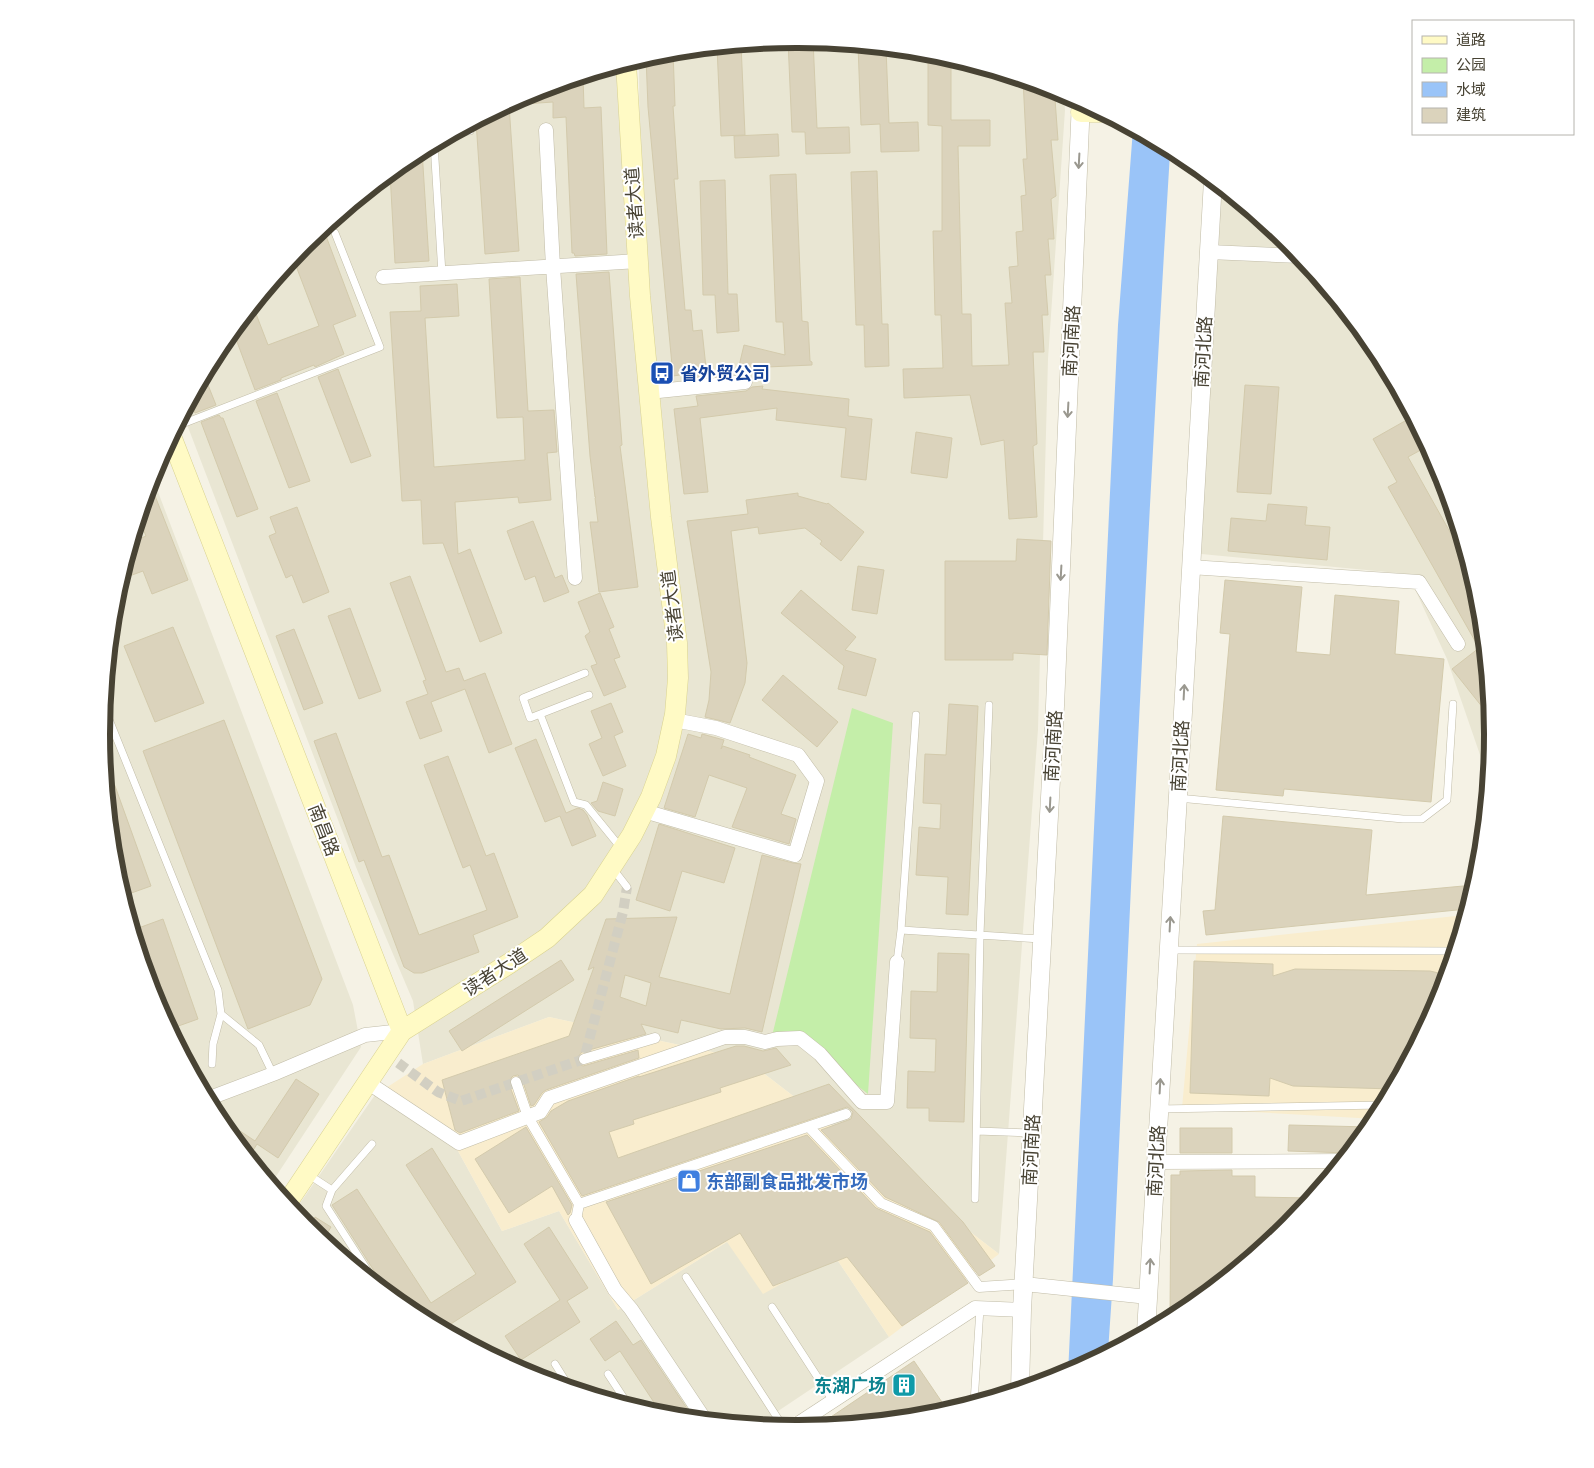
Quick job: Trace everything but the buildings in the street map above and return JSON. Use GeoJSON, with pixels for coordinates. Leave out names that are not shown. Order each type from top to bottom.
{"type":"FeatureCollection","features":[{"type":"Feature","properties":{"kind":"main road","name":"读者大道"},"geometry":{"type":"LineString","coordinates":[[402,1031],[510,964],[548,938],[593,895],[612,867],[644,811],[666,756],[674,720],[678,678],[677,643],[661,517],[649,392],[638,261],[626,69]]}},
{"type":"Feature","properties":{"kind":"main road","name":"南昌路"},"geometry":{"type":"LineString","coordinates":[[175,444],[402,1031]]}},
{"type":"Feature","properties":{"kind":"main road"},"geometry":{"type":"LineString","coordinates":[[291,1197],[402,1031]]}},
{"type":"Feature","properties":{"kind":"street","name":"南河南路"},"geometry":{"type":"LineString","coordinates":[[1020,1383],[1022,1310],[1055,706],[1081,109]]}},
{"type":"Feature","properties":{"kind":"street"},"geometry":{"type":"LineString","coordinates":[[546,130],[553,267],[575,578]]}},
{"type":"Feature","properties":{"kind":"street","name":"南河北路"},"geometry":{"type":"LineString","coordinates":[[1146,1325],[1213,187]]}},
{"type":"Feature","properties":{"kind":"street"},"geometry":{"type":"LineString","coordinates":[[1209,252],[1288,255]]}},
{"type":"Feature","properties":{"kind":"street"},"geometry":{"type":"LineString","coordinates":[[383,277],[638,261]]}},
{"type":"Feature","properties":{"kind":"street"},"geometry":{"type":"LineString","coordinates":[[649,392],[746,382]]}},
{"type":"Feature","properties":{"kind":"street"},"geometry":{"type":"LineString","coordinates":[[1190,567],[1419,582],[1458,644]]}},
{"type":"Feature","properties":{"kind":"street"},"geometry":{"type":"LineString","coordinates":[[644,811],[795,855],[817,781],[798,756],[716,728],[674,720]]}},
{"type":"Feature","properties":{"kind":"street"},"geometry":{"type":"LineString","coordinates":[[367,1082],[459,1143],[540,1112],[549,1098],[725,1037],[745,1038],[764,1042],[777,1039],[800,1038],[820,1054],[862,1102],[887,1102],[898,962]]}},
{"type":"Feature","properties":{"kind":"street"},"geometry":{"type":"LineString","coordinates":[[214,1097],[364,1036],[402,1031]]}},
{"type":"Feature","properties":{"kind":"street"},"geometry":{"type":"LineString","coordinates":[[584,1059],[655,1038]]}},
{"type":"Feature","properties":{"kind":"street"},"geometry":{"type":"LineString","coordinates":[[516,1082],[528,1117],[578,1204],[576,1220],[615,1290],[630,1309],[701,1414]]}},
{"type":"Feature","properties":{"kind":"street"},"geometry":{"type":"LineString","coordinates":[[578,1204],[846,1114]]}},
{"type":"Feature","properties":{"kind":"street"},"geometry":{"type":"LineString","coordinates":[[809,1127],[881,1204],[934,1226],[979,1287],[1024,1284],[1148,1297]]}},
{"type":"Feature","properties":{"kind":"street"},"geometry":{"type":"LineString","coordinates":[[1156,1162],[1335,1161]]}},
{"type":"Feature","properties":{"kind":"street"},"geometry":{"type":"LineString","coordinates":[[803,1420],[974,1308],[1022,1310]]}},
{"type":"Feature","properties":{"kind":"lane"},"geometry":{"type":"LineString","coordinates":[[434,151],[442,274]]}},
{"type":"Feature","properties":{"kind":"lane"},"geometry":{"type":"LineString","coordinates":[[185,423],[380,347],[335,233]]}},
{"type":"Feature","properties":{"kind":"lane"},"geometry":{"type":"LineString","coordinates":[[585,673],[522,698],[530,718],[589,695]]}},
{"type":"Feature","properties":{"kind":"lane"},"geometry":{"type":"LineString","coordinates":[[1178,798],[1403,819],[1422,819],[1447,800],[1453,704]]}},
{"type":"Feature","properties":{"kind":"lane"},"geometry":{"type":"LineString","coordinates":[[975,1199],[980,935],[990,705]]}},
{"type":"Feature","properties":{"kind":"lane"},"geometry":{"type":"LineString","coordinates":[[540,714],[574,802],[586,805],[622,850]]}},
{"type":"Feature","properties":{"kind":"lane"},"geometry":{"type":"LineString","coordinates":[[898,962],[902,930],[916,715]]}},
{"type":"Feature","properties":{"kind":"lane"},"geometry":{"type":"LineString","coordinates":[[110,723],[218,990],[220,1014],[213,1044],[212,1064]]}},
{"type":"Feature","properties":{"kind":"lane"},"geometry":{"type":"LineString","coordinates":[[612,867],[627,886]]}},
{"type":"Feature","properties":{"kind":"lane"},"geometry":{"type":"LineString","coordinates":[[902,930],[1043,940]]}},
{"type":"Feature","properties":{"kind":"lane"},"geometry":{"type":"LineString","coordinates":[[1169,950],[1448,951]]}},
{"type":"Feature","properties":{"kind":"lane"},"geometry":{"type":"LineString","coordinates":[[220,1014],[259,1045],[272,1074]]}},
{"type":"Feature","properties":{"kind":"lane"},"geometry":{"type":"LineString","coordinates":[[1159,1109],[1374,1105]]}},
{"type":"Feature","properties":{"kind":"lane"},"geometry":{"type":"LineString","coordinates":[[977,1131],[1032,1133]]}},
{"type":"Feature","properties":{"kind":"lane"},"geometry":{"type":"LineString","coordinates":[[366,1268],[326,1206],[332,1190],[372,1144]]}},
{"type":"Feature","properties":{"kind":"lane"},"geometry":{"type":"LineString","coordinates":[[307,1173],[332,1190]]}},
{"type":"Feature","properties":{"kind":"lane"},"geometry":{"type":"LineString","coordinates":[[686,1277],[779,1420]]}},
{"type":"Feature","properties":{"kind":"lane"},"geometry":{"type":"LineString","coordinates":[[772,1307],[833,1401]]}},
{"type":"Feature","properties":{"kind":"lane"},"geometry":{"type":"LineString","coordinates":[[974,1397],[980,1308]]}},
{"type":"Feature","properties":{"kind":"lane"},"geometry":{"type":"LineString","coordinates":[[555,1364],[565,1380]]}},
{"type":"Feature","properties":{"kind":"lane"},"geometry":{"type":"LineString","coordinates":[[608,1374],[623,1398]]}},
{"type":"Feature","properties":{"kind":"shaded area"},"geometry":{"type":"Polygon","coordinates":[[[752,49],[842,49],[887,53],[975,71],[1018,84],[1064,102],[1048,359],[1038,729],[999,1254],[745,1059],[549,1017],[423,1064],[413,1001],[356,867],[186,421],[226,353],[252,316],[281,281],[344,218],[379,189],[454,139],[493,118],[576,84],[616,72],[641,377],[639,66],[707,53],[752,49]]]}},
{"type":"Feature","properties":{"kind":"shaded area"},"geometry":{"type":"Polygon","coordinates":[[[1213,187],[1250,218],[1282,249],[1313,281],[1342,316],[1392,391],[1413,430],[1447,513],[1460,556],[1470,600],[1478,644],[1482,689],[1484,734],[1483,763],[1447,659],[1408,574],[1191,553],[1213,187]]]}},
{"type":"Feature","properties":{"kind":"shaded area"},"geometry":{"type":"Polygon","coordinates":[[[157,488],[353,1005],[361,1047],[274,1179],[252,1152],[202,1077],[181,1038],[147,955],[134,912],[116,824],[110,734],[116,644],[124,600],[134,556],[157,488]]]}},
{"type":"Feature","properties":{"kind":"shaded area"},"geometry":{"type":"Polygon","coordinates":[[[1459,916],[1447,955],[1413,1038],[1392,1077],[1366,1118],[1182,1108],[1197,944],[1459,916]]]}},
{"type":"Feature","properties":{"kind":"shaded area","name":"东部副食品批发市场"},"geometry":{"type":"Polygon","coordinates":[[[549,1017],[745,1059],[999,1254],[889,1337],[834,1255],[763,1294],[727,1242],[618,1310],[559,1211],[502,1231],[458,1151],[375,1095],[423,1064],[549,1017]]]}},
{"type":"Feature","properties":{"kind":"shaded area"},"geometry":{"type":"Polygon","coordinates":[[[375,1095],[458,1151],[502,1231],[559,1211],[618,1310],[727,1242],[834,1255],[889,1337],[766,1419],[707,1415],[663,1407],[619,1397],[576,1384],[493,1350],[454,1329],[379,1279],[344,1250],[299,1205],[375,1095]]]}},
{"type":"Feature","properties":{"kind":"green space"},"geometry":{"type":"Polygon","coordinates":[[[852,708],[893,723],[868,1094],[803,1043],[773,1032],[852,708]]]}},
{"type":"Feature","properties":{"kind":"water"},"geometry":{"type":"Polygon","coordinates":[[[1133,135],[1170,158],[1146,575],[1113,1279],[1108,1346],[1068,1364],[1118,325],[1133,135]]]}},
{"type":"Feature","properties":{"kind":"tunnel"},"geometry":{"type":"LineString","coordinates":[[386,1054],[438,1092],[461,1101],[584,1059],[623,912],[627,887]]}},
{"type":"Feature","properties":{"kind":"place","name":"省外贸公司"},"geometry":{"type":"Point","coordinates":[662,373]}},
{"type":"Feature","properties":{"kind":"place","name":"东部副食品批发市场"},"geometry":{"type":"Point","coordinates":[689,1181]}},
{"type":"Feature","properties":{"kind":"place","name":"东湖广场"},"geometry":{"type":"Point","coordinates":[904,1385]}}]}
